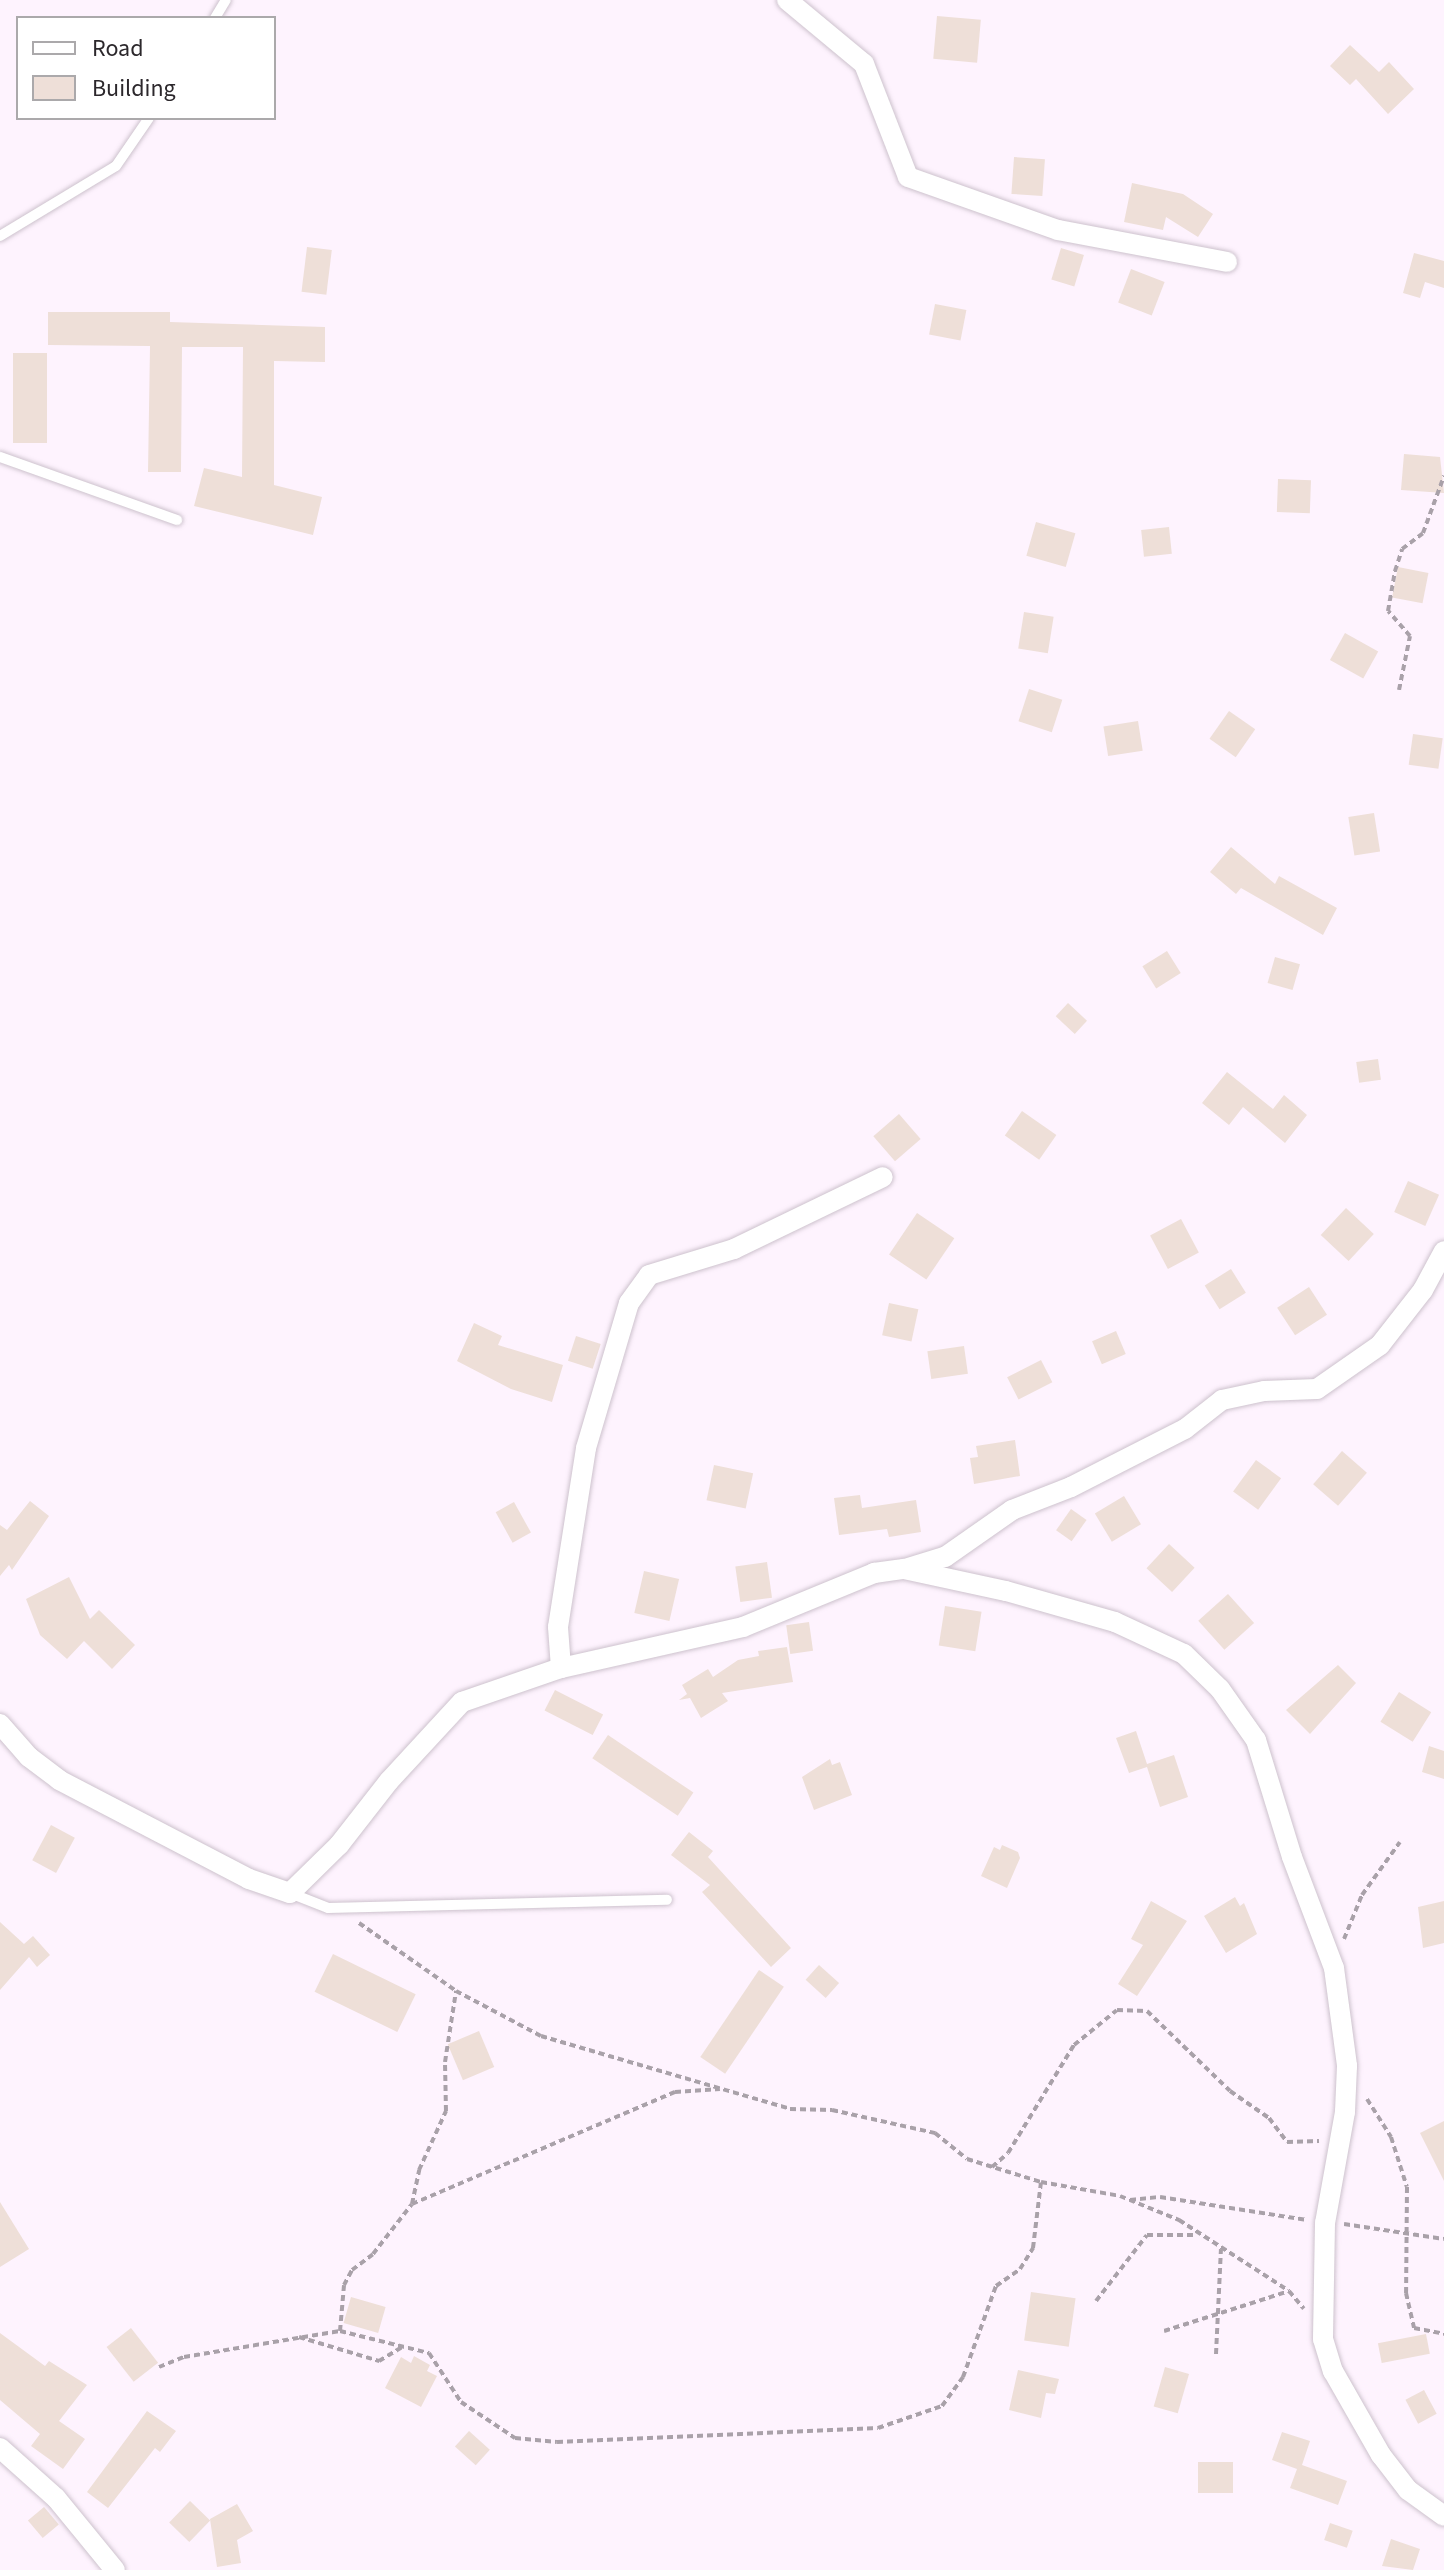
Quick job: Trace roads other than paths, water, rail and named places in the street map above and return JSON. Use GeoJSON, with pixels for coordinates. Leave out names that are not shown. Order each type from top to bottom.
{"type":"FeatureCollection","features":[{"type":"Feature","properties":{"kind":"street"},"geometry":{"type":"LineString","coordinates":[[787,0],[864,64],[908,177],[1058,230],[1227,262]]}},
{"type":"Feature","properties":{"kind":"street"},"geometry":{"type":"LineString","coordinates":[[561,1668],[558,1627],[586,1448],[629,1303],[649,1275],[734,1249],[883,1177]]}},
{"type":"Feature","properties":{"kind":"street"},"geometry":{"type":"LineString","coordinates":[[0,1724],[29,1757],[59,1780],[249,1879],[290,1893],[339,1845],[389,1781],[462,1702],[561,1668],[743,1627],[874,1573],[904,1569],[945,1557],[1012,1510],[1071,1487],[1185,1429],[1222,1400],[1264,1391],[1317,1389],[1380,1345],[1423,1290],[1444,1251]]}},
{"type":"Feature","properties":{"kind":"street"},"geometry":{"type":"LineString","coordinates":[[904,1569],[1115,1622],[1184,1654],[1220,1689],[1256,1740],[1292,1857],[1334,1968],[1347,2066],[1325,2223],[1320,2325],[1333,2371],[1381,2455],[1408,2490],[1444,2516]]}},
{"type":"Feature","properties":{"kind":"street"},"geometry":{"type":"LineString","coordinates":[[0,2448],[56,2498],[115,2570]]}},
{"type":"Feature","properties":{"kind":"lane"},"geometry":{"type":"LineString","coordinates":[[0,236],[116,166],[148,120]]}},
{"type":"Feature","properties":{"kind":"lane"},"geometry":{"type":"LineString","coordinates":[[0,457],[177,520]]}},
{"type":"Feature","properties":{"kind":"lane"},"geometry":{"type":"LineString","coordinates":[[290,1893],[328,1908],[667,1900]]}}]}
